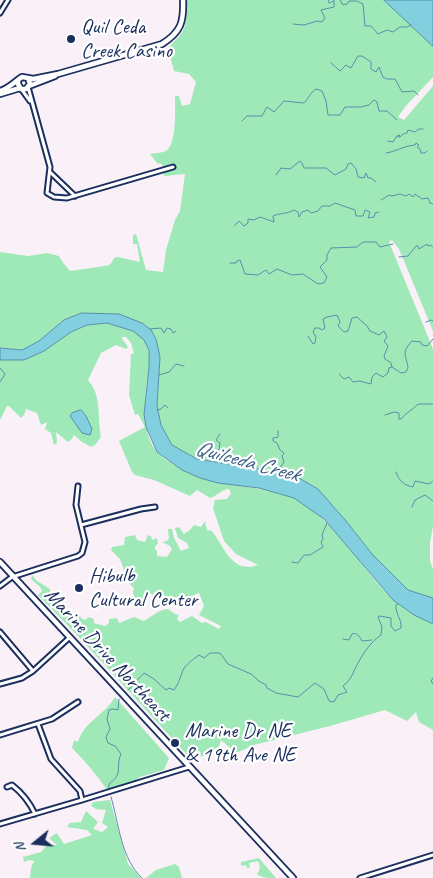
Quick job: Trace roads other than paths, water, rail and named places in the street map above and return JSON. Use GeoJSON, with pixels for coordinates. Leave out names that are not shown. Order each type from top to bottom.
{"type":"FeatureCollection","features":[{"type":"Feature","properties":{"kind":"main road"},"geometry":{"type":"LineString","coordinates":[[0,93],[22,77],[36,79],[58,74],[162,44],[174,36],[181,25],[183,0]]}},
{"type":"Feature","properties":{"kind":"main road"},"geometry":{"type":"LineString","coordinates":[[0,93],[29,86],[58,74]]}},
{"type":"Feature","properties":{"kind":"main road"},"geometry":{"type":"LineString","coordinates":[[28,78],[29,86]]}},
{"type":"Feature","properties":{"kind":"main road"},"geometry":{"type":"LineString","coordinates":[[18,81],[21,88]]}},
{"type":"Feature","properties":{"kind":"main road","name":"Marine Drive Northeast"},"geometry":{"type":"LineString","coordinates":[[0,562],[293,878]]}},
{"type":"Feature","properties":{"kind":"street"},"geometry":{"type":"LineString","coordinates":[[0,13],[8,0]]}},
{"type":"Feature","properties":{"kind":"street"},"geometry":{"type":"LineString","coordinates":[[29,86],[32,104],[50,167],[47,192],[54,197],[75,196],[173,167]]}},
{"type":"Feature","properties":{"kind":"street"},"geometry":{"type":"LineString","coordinates":[[21,88],[32,104]]}},
{"type":"Feature","properties":{"kind":"street"},"geometry":{"type":"LineString","coordinates":[[50,172],[75,196]]}},
{"type":"Feature","properties":{"kind":"street"},"geometry":{"type":"LineString","coordinates":[[0,586],[12,577],[81,554],[85,547],[76,505],[78,486]]}},
{"type":"Feature","properties":{"kind":"street"},"geometry":{"type":"LineString","coordinates":[[81,525],[141,509],[156,507]]}},
{"type":"Feature","properties":{"kind":"street"},"geometry":{"type":"LineString","coordinates":[[0,632],[33,671]]}},
{"type":"Feature","properties":{"kind":"street"},"geometry":{"type":"LineString","coordinates":[[0,684],[22,678],[33,671],[69,638]]}},
{"type":"Feature","properties":{"kind":"street"},"geometry":{"type":"LineString","coordinates":[[0,735],[38,724],[60,715],[78,702]]}},
{"type":"Feature","properties":{"kind":"street"},"geometry":{"type":"LineString","coordinates":[[38,724],[51,759],[76,787],[82,800]]}},
{"type":"Feature","properties":{"kind":"street"},"geometry":{"type":"LineString","coordinates":[[0,824],[189,767]]}},
{"type":"Feature","properties":{"kind":"street"},"geometry":{"type":"LineString","coordinates":[[7,788],[12,785],[16,788],[31,805],[34,814]]}},
{"type":"Feature","properties":{"kind":"street"},"geometry":{"type":"LineString","coordinates":[[360,878],[433,855]]}},
{"type":"Feature","properties":{"kind":"water"},"geometry":{"type":"Polygon","coordinates":[[[384,0],[433,0],[433,46],[384,0]]]}},
{"type":"Feature","properties":{"kind":"water","name":"Quilceda Creek"},"geometry":{"type":"Polygon","coordinates":[[[82,313],[119,314],[142,323],[151,330],[156,339],[160,357],[157,406],[161,425],[172,445],[197,459],[292,474],[318,489],[372,554],[408,590],[433,598],[433,624],[414,615],[393,600],[324,519],[294,498],[259,488],[218,483],[200,478],[182,470],[157,452],[146,427],[144,414],[149,350],[144,340],[133,331],[107,323],[87,325],[71,332],[44,351],[24,360],[0,360],[0,348],[22,350],[39,341],[64,320],[82,313]]]}},
{"type":"Feature","properties":{"kind":"water"},"geometry":{"type":"Polygon","coordinates":[[[81,410],[92,429],[90,435],[82,433],[70,416],[72,413],[81,410]]]}},
{"type":"Feature","properties":{"kind":"waterway"},"geometry":{"type":"LineString","coordinates":[[329,0],[328,2],[330,3],[333,1]]}},
{"type":"Feature","properties":{"kind":"waterway"},"geometry":{"type":"LineString","coordinates":[[293,24],[304,25],[317,21],[322,22],[325,18],[321,10],[334,7],[334,0]]}},
{"type":"Feature","properties":{"kind":"waterway"},"geometry":{"type":"LineString","coordinates":[[340,0],[343,5],[349,1],[357,1],[363,4],[365,26],[371,26],[378,34],[387,30],[393,32],[400,27],[411,25]]}},
{"type":"Feature","properties":{"kind":"waterway"},"geometry":{"type":"LineString","coordinates":[[331,63],[340,71],[346,65],[351,68],[358,56],[362,56],[371,62],[371,69],[376,72],[379,67],[383,77],[395,79],[402,92],[414,91],[418,95]]}},
{"type":"Feature","properties":{"kind":"waterway"},"geometry":{"type":"LineString","coordinates":[[242,121],[247,116],[262,116],[267,107],[274,112],[284,101],[304,103],[316,89],[322,91],[328,115],[340,115],[345,107],[361,107],[369,105],[374,100],[377,102],[379,111],[387,111],[397,120]]}},
{"type":"Feature","properties":{"kind":"waterway"},"geometry":{"type":"LineString","coordinates":[[388,141],[393,142],[397,136],[400,135],[398,137],[400,137],[407,133],[408,130],[415,132],[423,129]]}},
{"type":"Feature","properties":{"kind":"waterway"},"geometry":{"type":"LineString","coordinates":[[386,153],[415,145],[416,143],[419,145],[417,147],[421,153],[427,151]]}},
{"type":"Feature","properties":{"kind":"waterway"},"geometry":{"type":"LineString","coordinates":[[276,175],[281,168],[290,169],[300,161],[304,168],[326,168],[335,175],[346,169],[348,164],[351,163],[356,169],[358,177],[364,178],[366,173],[368,178],[376,182]]}},
{"type":"Feature","properties":{"kind":"waterway"},"geometry":{"type":"LineString","coordinates":[[381,200],[389,195],[400,194],[406,196],[409,194],[413,197],[415,194],[422,199],[428,198],[430,203],[433,204]]}},
{"type":"Feature","properties":{"kind":"waterway"},"geometry":{"type":"LineString","coordinates":[[234,226],[239,221],[244,226],[248,223],[248,219],[254,220],[260,217],[274,222],[273,216],[294,210],[298,212],[299,217],[302,212],[308,210],[311,213],[318,211],[322,206],[330,206],[335,203],[355,210],[356,216],[363,216],[365,210],[370,212],[368,218],[374,217],[375,213],[379,212]]}},
{"type":"Feature","properties":{"kind":"waterway"},"geometry":{"type":"LineString","coordinates":[[230,263],[236,263],[240,260],[245,274],[258,275],[266,270],[269,274],[277,269],[292,275],[303,274],[318,284],[324,283],[327,277],[320,267],[327,260],[327,255],[331,248],[357,247],[363,242],[376,242],[380,247],[393,244]]}},
{"type":"Feature","properties":{"kind":"waterway"},"geometry":{"type":"LineString","coordinates":[[399,257],[408,256],[416,246],[419,249],[427,244],[433,247]]}},
{"type":"Feature","properties":{"kind":"waterway"},"geometry":{"type":"LineString","coordinates":[[308,336],[313,344],[315,343],[316,337],[313,332],[315,328],[322,330],[325,328],[323,319],[327,317],[337,315],[340,322],[338,326],[344,332],[348,331],[352,318],[357,317],[370,331],[379,335],[384,331],[387,337],[384,341],[388,346],[384,356],[391,363],[392,367]]}},
{"type":"Feature","properties":{"kind":"waterway"},"geometry":{"type":"LineString","coordinates":[[426,322],[433,321]]}},
{"type":"Feature","properties":{"kind":"waterway"},"geometry":{"type":"LineString","coordinates":[[150,329],[161,328],[164,333],[167,328],[171,329],[173,333],[176,331]]}},
{"type":"Feature","properties":{"kind":"waterway"},"geometry":{"type":"LineString","coordinates":[[339,374],[344,379],[349,377],[353,382],[359,381],[371,384],[372,377],[376,373],[383,377],[388,373],[389,368],[392,367],[401,373],[406,372],[408,368],[405,351],[412,341],[421,342],[422,345],[427,346],[433,339]]}},
{"type":"Feature","properties":{"kind":"waterway"},"geometry":{"type":"LineString","coordinates":[[159,375],[169,372],[176,364],[184,366]]}},
{"type":"Feature","properties":{"kind":"waterway"},"geometry":{"type":"LineString","coordinates":[[0,368],[5,374],[0,382]]}},
{"type":"Feature","properties":{"kind":"waterway"},"geometry":{"type":"LineString","coordinates":[[385,415],[394,412],[399,413],[399,419],[401,419],[418,404],[433,404]]}},
{"type":"Feature","properties":{"kind":"waterway"},"geometry":{"type":"LineString","coordinates":[[157,410],[165,405],[168,408]]}},
{"type":"Feature","properties":{"kind":"waterway"},"geometry":{"type":"LineString","coordinates":[[278,431],[278,437],[273,438],[273,441],[277,443],[280,450],[284,453],[282,456],[284,462],[281,466],[281,473]]}},
{"type":"Feature","properties":{"kind":"waterway"},"geometry":{"type":"LineString","coordinates":[[198,458],[203,457],[205,454],[214,454],[219,449],[220,443],[216,440],[220,434]]}},
{"type":"Feature","properties":{"kind":"waterway"},"geometry":{"type":"LineString","coordinates":[[396,472],[402,482],[413,487],[415,481],[429,484],[433,481]]}},
{"type":"Feature","properties":{"kind":"waterway"},"geometry":{"type":"LineString","coordinates":[[412,507],[415,500],[425,495],[433,501]]}},
{"type":"Feature","properties":{"kind":"waterway"},"geometry":{"type":"LineString","coordinates":[[292,562],[298,563],[304,555],[310,555],[323,547],[321,542],[323,539],[322,535],[327,523]]}},
{"type":"Feature","properties":{"kind":"waterway"},"geometry":{"type":"LineString","coordinates":[[128,690],[144,673],[166,690],[169,688],[174,690],[183,670],[190,662],[199,655],[204,658],[210,653],[220,653],[228,664],[251,674],[276,693],[298,697],[315,683],[324,689],[329,701],[334,702],[338,695],[347,692],[343,686],[351,678],[365,651],[381,635],[382,627],[378,617],[391,618],[391,626],[395,631],[401,628],[396,608],[398,604]]}},
{"type":"Feature","properties":{"kind":"waterway"},"geometry":{"type":"LineString","coordinates":[[343,639],[349,640],[352,634],[355,634],[362,641],[372,640]]}},
{"type":"Feature","properties":{"kind":"waterway"},"geometry":{"type":"LineString","coordinates":[[433,678],[431,681],[433,684]]}},
{"type":"Feature","properties":{"kind":"waterway"},"geometry":{"type":"LineString","coordinates":[[109,789],[109,784],[118,773],[121,754],[115,746],[108,743],[106,737],[110,729],[107,719],[109,710],[118,710],[119,699]]}},
{"type":"Feature","properties":{"kind":"waterway"},"geometry":{"type":"LineString","coordinates":[[111,797],[125,851],[129,861],[142,878]]}},
{"type":"Feature","properties":{"kind":"place","name":"Quil Ceda Creek Casino"},"geometry":{"type":"Point","coordinates":[71,39]}},
{"type":"Feature","properties":{"kind":"place","name":"Hibulb Cultural Center"},"geometry":{"type":"Point","coordinates":[79,588]}},
{"type":"Feature","properties":{"kind":"place","name":"Marine Dr NE & 19th Ave NE"},"geometry":{"type":"Point","coordinates":[175,743]}}]}
